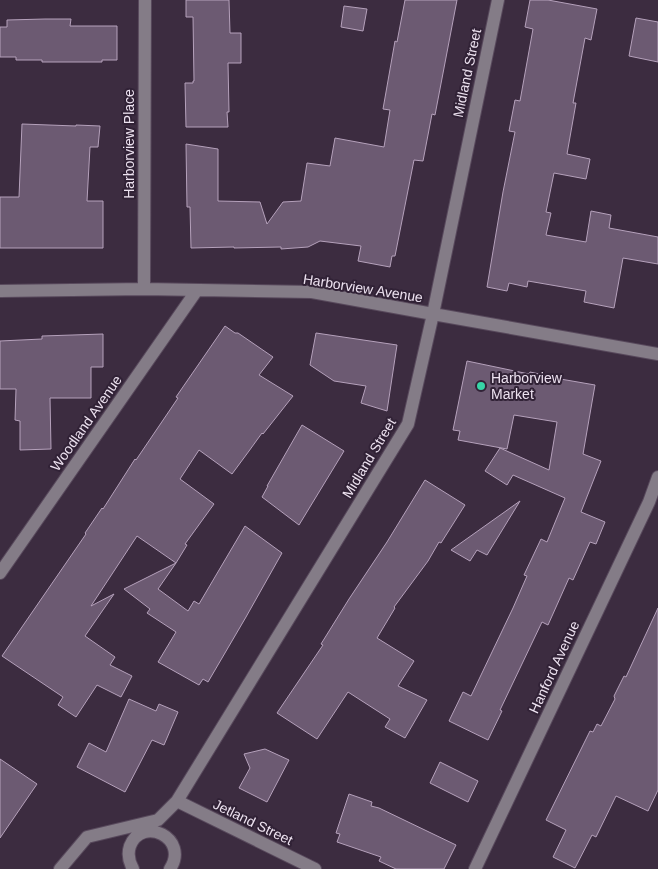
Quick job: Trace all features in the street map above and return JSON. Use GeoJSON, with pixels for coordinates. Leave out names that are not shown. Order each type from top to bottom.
{"type":"FeatureCollection","features":[{"type":"Feature","properties":{"kind":"street","name":"Harborview Place"},"geometry":{"type":"LineString","coordinates":[[144,0],[144,289]]}},
{"type":"Feature","properties":{"kind":"street","name":"Midland Street"},"geometry":{"type":"LineString","coordinates":[[60,869],[87,837],[139,829],[158,820],[178,801],[408,424],[433,314],[498,0]]}},
{"type":"Feature","properties":{"kind":"street","name":"Harborview Avenue"},"geometry":{"type":"LineString","coordinates":[[0,291],[144,289],[312,292],[658,354]]}},
{"type":"Feature","properties":{"kind":"street","name":"Woodland Avenue"},"geometry":{"type":"LineString","coordinates":[[0,574],[5,557],[197,290]]}},
{"type":"Feature","properties":{"kind":"street","name":"Hanford Avenue"},"geometry":{"type":"LineString","coordinates":[[475,869],[649,502],[658,477]]}},
{"type":"Feature","properties":{"kind":"street","name":"Jetland Street"},"geometry":{"type":"LineString","coordinates":[[178,801],[315,869]]}},
{"type":"Feature","properties":{"kind":"street"},"geometry":{"type":"LineString","coordinates":[[133,869],[128,860],[128,852],[139,829],[157,832],[170,840],[175,854],[170,869]]}},
{"type":"Feature","properties":{"kind":"building"},"geometry":{"type":"Polygon","coordinates":[[[186,0],[229,0],[230,33],[241,33],[241,63],[228,63],[228,127],[186,127],[185,83],[193,83],[194,81],[193,17],[186,17],[186,0]]]}},
{"type":"Feature","properties":{"kind":"building"},"geometry":{"type":"Polygon","coordinates":[[[405,0],[457,0],[435,115],[432,114],[423,161],[414,160],[395,256],[392,256],[390,267],[358,261],[361,246],[320,241],[308,247],[281,249],[281,247],[191,248],[190,207],[187,207],[186,144],[218,149],[218,201],[260,202],[267,224],[283,202],[301,201],[307,163],[330,166],[335,138],[384,147],[390,110],[383,109],[395,41],[397,42],[405,0]]]}},
{"type":"Feature","properties":{"kind":"building"},"geometry":{"type":"Polygon","coordinates":[[[530,0],[548,0],[597,9],[591,40],[585,38],[573,103],[576,103],[567,154],[590,159],[586,179],[554,173],[546,212],[551,213],[546,235],[586,242],[591,211],[611,215],[609,228],[658,237],[658,264],[623,258],[614,308],[584,302],[586,291],[528,281],[527,287],[509,283],[507,291],[487,287],[515,132],[509,131],[515,100],[520,101],[533,29],[525,27],[530,0]]]}},
{"type":"Feature","properties":{"kind":"building"},"geometry":{"type":"Polygon","coordinates":[[[344,6],[367,9],[363,31],[341,27],[344,6]]]}},
{"type":"Feature","properties":{"kind":"building"},"geometry":{"type":"Polygon","coordinates":[[[636,18],[658,22],[658,62],[629,56],[636,18]]]}},
{"type":"Feature","properties":{"kind":"building"},"geometry":{"type":"Polygon","coordinates":[[[71,19],[70,26],[117,26],[117,60],[102,60],[102,62],[42,62],[42,60],[16,60],[16,57],[0,57],[0,27],[7,27],[7,20],[71,19]]]}},
{"type":"Feature","properties":{"kind":"building"},"geometry":{"type":"Polygon","coordinates":[[[22,124],[100,126],[98,147],[90,147],[87,201],[103,201],[103,248],[0,248],[0,197],[19,197],[22,124]]]}},
{"type":"Feature","properties":{"kind":"building"},"geometry":{"type":"Polygon","coordinates":[[[225,326],[273,357],[259,375],[293,396],[262,433],[232,474],[199,450],[180,479],[214,504],[185,544],[187,545],[176,563],[137,536],[91,606],[114,594],[85,636],[115,657],[110,665],[132,676],[121,697],[97,685],[76,717],[58,705],[63,697],[2,656],[225,326]]]}},
{"type":"Feature","properties":{"kind":"building"},"geometry":{"type":"Polygon","coordinates":[[[316,333],[397,345],[387,411],[361,403],[366,386],[334,381],[310,365],[316,333]]]}},
{"type":"Feature","properties":{"kind":"building"},"geometry":{"type":"Polygon","coordinates":[[[103,334],[103,367],[91,367],[91,398],[50,398],[51,449],[20,450],[20,421],[15,420],[16,389],[0,389],[0,341],[42,339],[42,336],[103,334]]]}},
{"type":"Feature","properties":{"kind":"building"},"geometry":{"type":"Polygon","coordinates":[[[467,361],[595,385],[583,454],[601,461],[581,512],[605,522],[596,544],[590,542],[573,580],[569,578],[548,625],[542,622],[500,710],[502,711],[488,740],[449,721],[463,692],[471,696],[513,608],[527,576],[524,575],[541,539],[547,542],[565,498],[513,475],[507,485],[485,471],[500,448],[549,470],[557,422],[514,415],[507,449],[458,440],[460,431],[453,430],[467,361]]]}},
{"type":"Feature","properties":{"kind":"building"},"geometry":{"type":"Polygon","coordinates":[[[302,425],[344,451],[299,525],[262,497],[302,425]]]}},
{"type":"Feature","properties":{"kind":"building"},"geometry":{"type":"Polygon","coordinates":[[[425,480],[465,505],[441,543],[439,542],[428,561],[394,607],[377,638],[414,661],[398,686],[427,700],[405,738],[385,727],[390,719],[348,692],[317,739],[277,713],[323,645],[321,644],[425,480]]]}},
{"type":"Feature","properties":{"kind":"building"},"geometry":{"type":"Polygon","coordinates":[[[520,501],[487,555],[477,550],[470,561],[451,550],[520,501]]]}},
{"type":"Feature","properties":{"kind":"building"},"geometry":{"type":"Polygon","coordinates":[[[245,526],[282,553],[208,682],[203,679],[199,685],[158,662],[176,632],[147,613],[150,609],[124,589],[176,563],[158,589],[188,611],[194,601],[199,604],[245,526]]]}},
{"type":"Feature","properties":{"kind":"building"},"geometry":{"type":"Polygon","coordinates":[[[658,608],[658,790],[648,811],[616,796],[596,837],[592,835],[575,868],[553,857],[566,830],[546,820],[590,731],[593,732],[597,724],[601,726],[658,608]]]}},
{"type":"Feature","properties":{"kind":"building"},"geometry":{"type":"Polygon","coordinates":[[[129,699],[156,711],[159,704],[178,712],[164,745],[152,740],[125,792],[77,767],[89,743],[106,752],[129,699]]]}},
{"type":"Feature","properties":{"kind":"building"},"geometry":{"type":"Polygon","coordinates":[[[265,749],[289,760],[267,802],[239,788],[250,768],[244,754],[265,749]]]}},
{"type":"Feature","properties":{"kind":"building"},"geometry":{"type":"Polygon","coordinates":[[[0,759],[37,784],[0,838],[0,759]]]}},
{"type":"Feature","properties":{"kind":"building"},"geometry":{"type":"Polygon","coordinates":[[[440,762],[478,781],[468,802],[430,783],[440,762]]]}},
{"type":"Feature","properties":{"kind":"building"},"geometry":{"type":"Polygon","coordinates":[[[349,794],[372,802],[371,806],[379,808],[456,845],[444,869],[396,869],[379,861],[381,857],[337,842],[340,834],[336,833],[349,794]]]}},
{"type":"Feature","properties":{"kind":"place","name":"Harborview Market"},"geometry":{"type":"Point","coordinates":[481,386]}}]}
